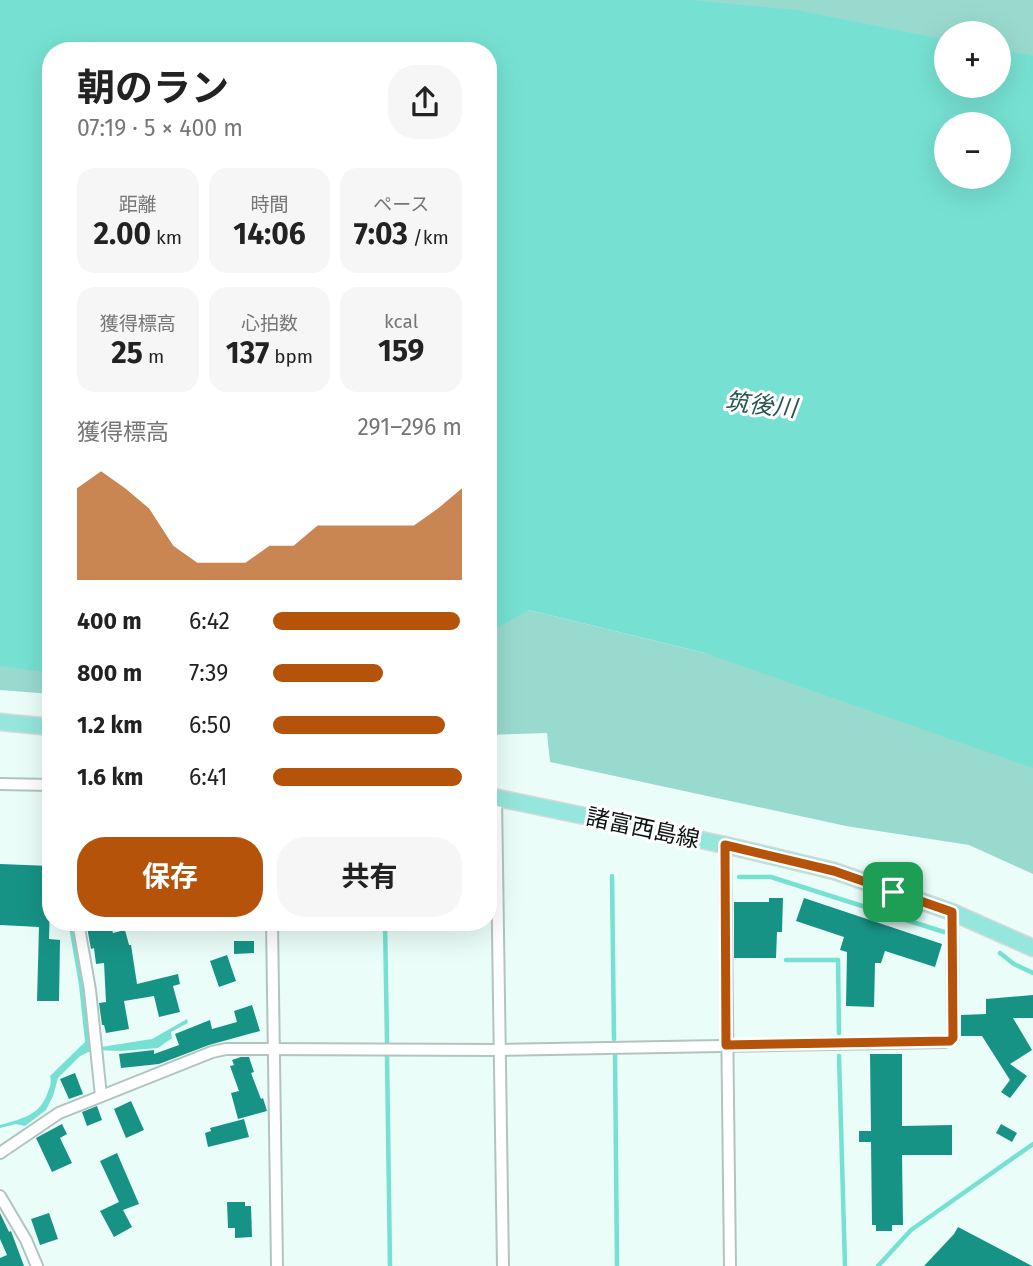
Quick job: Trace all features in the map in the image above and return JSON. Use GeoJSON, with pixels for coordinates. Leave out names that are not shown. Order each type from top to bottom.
{"type":"FeatureCollection","features":[{"type":"Feature","properties":{"kind":"main road"},"geometry":{"type":"LineString","coordinates":[[0,722],[42,725]]}},
{"type":"Feature","properties":{"kind":"main road","name":"諸富西島線"},"geometry":{"type":"LineString","coordinates":[[497,798],[725,845],[834,871],[952,912],[1033,948]]}},
{"type":"Feature","properties":{"kind":"street"},"geometry":{"type":"LineString","coordinates":[[0,784],[42,785]]}},
{"type":"Feature","properties":{"kind":"street"},"geometry":{"type":"LineString","coordinates":[[725,845],[730,1266]]}},
{"type":"Feature","properties":{"kind":"street"},"geometry":{"type":"LineString","coordinates":[[0,1153],[59,1113],[212,1052],[226,1049],[500,1050],[950,1041],[953,1038],[952,912]]}},
{"type":"Feature","properties":{"kind":"street"},"geometry":{"type":"LineString","coordinates":[[80,931],[90,990],[101,1096]]}},
{"type":"Feature","properties":{"kind":"street"},"geometry":{"type":"LineString","coordinates":[[272,931],[277,1266]]}},
{"type":"Feature","properties":{"kind":"street"},"geometry":{"type":"LineString","coordinates":[[496,931],[503,1266]]}},
{"type":"Feature","properties":{"kind":"street"},"geometry":{"type":"LineString","coordinates":[[0,1196],[26,1240],[37,1266]]}},
{"type":"Feature","properties":{"kind":"shaded area"},"geometry":{"type":"Polygon","coordinates":[[[415,0],[1033,0],[1033,92],[1011,87],[1011,21],[934,21],[934,71],[415,0]]]}},
{"type":"Feature","properties":{"kind":"shaded area"},"geometry":{"type":"Polygon","coordinates":[[[529,610],[705,653],[1033,721],[1033,874],[969,845],[846,826],[550,762],[547,733],[497,735],[497,617],[529,610]]]}},
{"type":"Feature","properties":{"kind":"shaded area"},"geometry":{"type":"Polygon","coordinates":[[[0,637],[42,639],[42,693],[0,690],[0,637]]]}},
{"type":"Feature","properties":{"kind":"water","name":"筑後川"},"geometry":{"type":"Polygon","coordinates":[[[0,0],[691,0],[796,10],[934,37],[934,98],[1011,98],[1011,52],[1033,56],[1033,768],[705,653],[529,610],[497,628],[497,42],[42,42],[42,672],[0,666],[0,0]]]}},
{"type":"Feature","properties":{"kind":"water"},"geometry":{"type":"Polygon","coordinates":[[[70,931],[75,931],[85,986],[89,1044],[101,1047],[152,1039],[187,1019],[188,1023],[171,1032],[172,1038],[158,1048],[93,1050],[80,1056],[58,1078],[46,1110],[25,1126],[16,1124],[0,1128],[0,1125],[27,1116],[38,1109],[48,1091],[50,1076],[85,1042],[70,931]]]}},
{"type":"Feature","properties":{"kind":"building"},"geometry":{"type":"Polygon","coordinates":[[[0,864],[42,866],[42,931],[49,931],[49,939],[60,940],[59,1001],[37,1001],[39,927],[0,925],[0,864]]]}},
{"type":"Feature","properties":{"kind":"building"},"geometry":{"type":"Polygon","coordinates":[[[769,898],[783,898],[782,932],[777,932],[776,958],[734,958],[734,902],[769,902],[769,898]]]}},
{"type":"Feature","properties":{"kind":"building"},"geometry":{"type":"Polygon","coordinates":[[[804,898],[942,944],[935,967],[885,951],[881,963],[875,963],[874,1007],[846,1006],[847,952],[840,950],[844,937],[796,921],[804,898]]]}},
{"type":"Feature","properties":{"kind":"building"},"geometry":{"type":"Polygon","coordinates":[[[88,931],[125,931],[131,945],[137,984],[178,974],[180,984],[173,986],[180,1012],[159,1017],[154,996],[124,1001],[129,1029],[106,1033],[99,1003],[106,1002],[104,963],[96,964],[94,948],[91,949],[88,931]]]}},
{"type":"Feature","properties":{"kind":"building"},"geometry":{"type":"Polygon","coordinates":[[[234,941],[254,941],[254,953],[234,954],[234,941]]]}},
{"type":"Feature","properties":{"kind":"building"},"geometry":{"type":"Polygon","coordinates":[[[227,955],[236,981],[219,987],[210,961],[227,955]]]}},
{"type":"Feature","properties":{"kind":"building"},"geometry":{"type":"Polygon","coordinates":[[[1033,995],[1033,1018],[1013,1018],[1032,1050],[1010,1064],[1027,1076],[1010,1098],[1001,1092],[1010,1080],[982,1036],[961,1036],[961,1015],[986,1014],[986,999],[1033,995]]]}},
{"type":"Feature","properties":{"kind":"building"},"geometry":{"type":"Polygon","coordinates":[[[252,1005],[260,1031],[209,1045],[159,1064],[121,1068],[119,1054],[154,1050],[154,1054],[179,1045],[175,1034],[210,1020],[212,1029],[237,1022],[234,1011],[252,1005]]]}},
{"type":"Feature","properties":{"kind":"building"},"geometry":{"type":"Polygon","coordinates":[[[870,1054],[902,1054],[902,1126],[952,1125],[952,1155],[902,1155],[903,1225],[892,1225],[892,1231],[876,1231],[876,1225],[872,1225],[871,1142],[859,1142],[859,1131],[871,1131],[870,1054]]]}},
{"type":"Feature","properties":{"kind":"building"},"geometry":{"type":"Polygon","coordinates":[[[249,1057],[254,1072],[251,1073],[267,1111],[238,1119],[231,1093],[239,1091],[230,1066],[234,1065],[232,1060],[249,1057]]]}},
{"type":"Feature","properties":{"kind":"building"},"geometry":{"type":"Polygon","coordinates":[[[75,1073],[83,1094],[69,1099],[60,1079],[75,1073]]]}},
{"type":"Feature","properties":{"kind":"building"},"geometry":{"type":"Polygon","coordinates":[[[131,1101],[144,1130],[126,1138],[114,1109],[131,1101]]]}},
{"type":"Feature","properties":{"kind":"building"},"geometry":{"type":"Polygon","coordinates":[[[97,1106],[102,1120],[87,1126],[82,1112],[97,1106]]]}},
{"type":"Feature","properties":{"kind":"building"},"geometry":{"type":"Polygon","coordinates":[[[244,1119],[249,1137],[208,1147],[205,1133],[211,1131],[210,1128],[244,1119]]]}},
{"type":"Feature","properties":{"kind":"building"},"geometry":{"type":"Polygon","coordinates":[[[62,1124],[67,1134],[60,1138],[72,1163],[52,1172],[36,1138],[62,1124]]]}},
{"type":"Feature","properties":{"kind":"building"},"geometry":{"type":"Polygon","coordinates":[[[1001,1124],[1017,1133],[1012,1142],[996,1133],[1001,1124]]]}},
{"type":"Feature","properties":{"kind":"building"},"geometry":{"type":"Polygon","coordinates":[[[117,1153],[139,1204],[123,1210],[132,1227],[114,1237],[100,1211],[119,1202],[100,1161],[117,1153]]]}},
{"type":"Feature","properties":{"kind":"building"},"geometry":{"type":"Polygon","coordinates":[[[227,1202],[245,1202],[245,1206],[251,1206],[252,1237],[235,1238],[235,1228],[228,1228],[227,1202]]]}},
{"type":"Feature","properties":{"kind":"building"},"geometry":{"type":"Polygon","coordinates":[[[0,1213],[9,1232],[11,1231],[24,1266],[0,1266],[0,1258],[7,1255],[0,1239],[0,1213]]]}},
{"type":"Feature","properties":{"kind":"building"},"geometry":{"type":"Polygon","coordinates":[[[49,1213],[58,1239],[40,1245],[31,1219],[49,1213]]]}},
{"type":"Feature","properties":{"kind":"building"},"geometry":{"type":"Polygon","coordinates":[[[958,1227],[1032,1266],[924,1266],[958,1227]]]}},
{"type":"Feature","properties":{"kind":"waterway"},"geometry":{"type":"LineString","coordinates":[[612,876],[614,1039]]}},
{"type":"Feature","properties":{"kind":"waterway"},"geometry":{"type":"LineString","coordinates":[[739,877],[771,877],[944,932]]}},
{"type":"Feature","properties":{"kind":"waterway"},"geometry":{"type":"LineString","coordinates":[[385,931],[387,1042]]}},
{"type":"Feature","properties":{"kind":"waterway"},"geometry":{"type":"LineString","coordinates":[[1000,953],[1014,964],[1033,973]]}},
{"type":"Feature","properties":{"kind":"waterway"},"geometry":{"type":"LineString","coordinates":[[786,960],[838,960],[839,1033]]}},
{"type":"Feature","properties":{"kind":"waterway"},"geometry":{"type":"LineString","coordinates":[[615,1054],[617,1266]]}},
{"type":"Feature","properties":{"kind":"waterway"},"geometry":{"type":"LineString","coordinates":[[387,1056],[390,1266]]}},
{"type":"Feature","properties":{"kind":"waterway"},"geometry":{"type":"LineString","coordinates":[[839,1056],[845,1266]]}},
{"type":"Feature","properties":{"kind":"waterway"},"geometry":{"type":"LineString","coordinates":[[878,1266],[911,1230],[1033,1144]]}},
{"type":"Feature","properties":{"kind":"route"},"geometry":{"type":"LineString","coordinates":[[725,845],[834,871],[893,892],[952,912],[953,1038],[950,1041],[726,1045],[725,845]]}}]}
